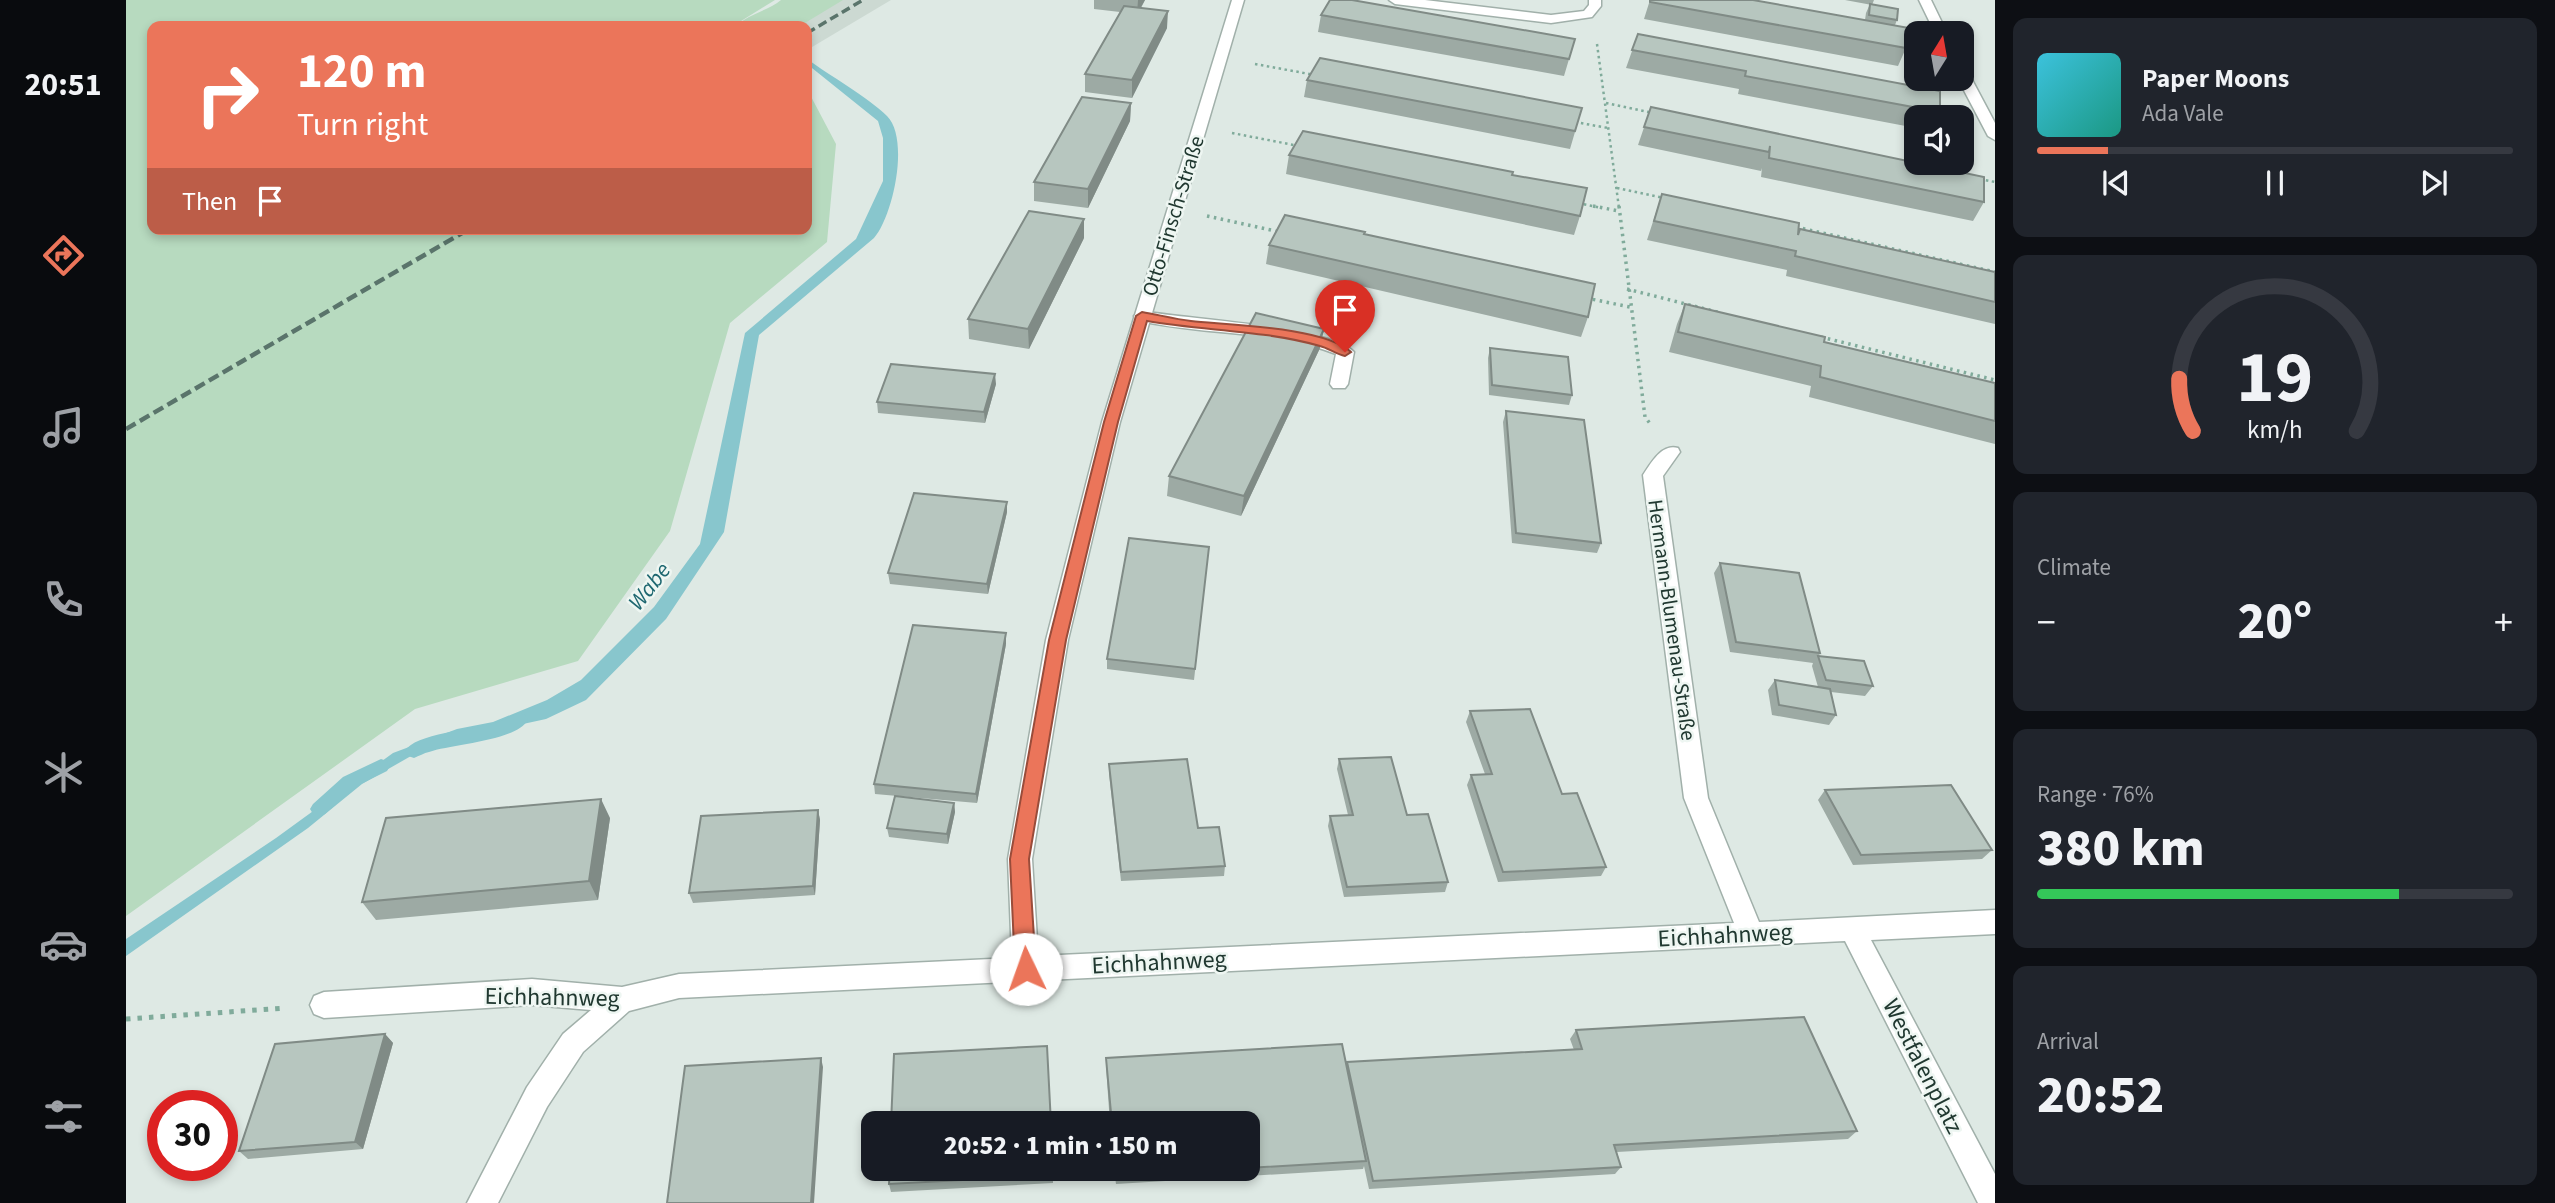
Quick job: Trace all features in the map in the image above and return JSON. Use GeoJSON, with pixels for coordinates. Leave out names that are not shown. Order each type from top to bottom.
{"type":"FeatureCollection","features":[{"type":"Feature","properties":{"kind":"street","name":"Otto-Finsch-Straße"},"geometry":{"type":"LineString","coordinates":[[1026,969],[1020,859],[1057,640],[1111,422],[1238,0]]}},
{"type":"Feature","properties":{"kind":"street"},"geometry":{"type":"LineString","coordinates":[[1395,0],[1551,19],[1588,14],[1595,6],[1595,0]]}},
{"type":"Feature","properties":{"kind":"street"},"geometry":{"type":"LineString","coordinates":[[1926,0],[1936,21]]}},
{"type":"Feature","properties":{"kind":"street"},"geometry":{"type":"LineString","coordinates":[[1971,91],[1995,136]]}},
{"type":"Feature","properties":{"kind":"street"},"geometry":{"type":"LineString","coordinates":[[1142,316],[1260,331],[1325,343],[1345,352],[1339,384]]}},
{"type":"Feature","properties":{"kind":"street","name":"Hermann-Blumenau-Straße"},"geometry":{"type":"LineString","coordinates":[[1671,452],[1653,475],[1696,798],[1751,934]]}},
{"type":"Feature","properties":{"kind":"street","name":"Eichhahnweg"},"geometry":{"type":"LineString","coordinates":[[324,1005],[532,992],[622,1000],[679,986],[1995,922]]}},
{"type":"Feature","properties":{"kind":"street","name":"Westfalenplatz"},"geometry":{"type":"LineString","coordinates":[[1852,929],[1994,1203]]}},
{"type":"Feature","properties":{"kind":"street"},"geometry":{"type":"LineString","coordinates":[[482,1203],[537,1097],[573,1044],[622,1000]]}},
{"type":"Feature","properties":{"kind":"path"},"geometry":{"type":"LineString","coordinates":[[1575,17],[1596,34],[1617,188],[1627,289],[1646,417],[1671,452]]}},
{"type":"Feature","properties":{"kind":"path"},"geometry":{"type":"LineString","coordinates":[[1221,58],[1314,75]]}},
{"type":"Feature","properties":{"kind":"path"},"geometry":{"type":"LineString","coordinates":[[1606,103],[1659,114]]}},
{"type":"Feature","properties":{"kind":"path"},"geometry":{"type":"LineString","coordinates":[[1568,121],[1608,128]]}},
{"type":"Feature","properties":{"kind":"path"},"geometry":{"type":"LineString","coordinates":[[1200,127],[1308,148]]}},
{"type":"Feature","properties":{"kind":"path"},"geometry":{"type":"LineString","coordinates":[[1968,177],[1995,182]]}},
{"type":"Feature","properties":{"kind":"path"},"geometry":{"type":"LineString","coordinates":[[1617,188],[1671,200]]}},
{"type":"Feature","properties":{"kind":"path"},"geometry":{"type":"LineString","coordinates":[[1578,203],[1619,211]]}},
{"type":"Feature","properties":{"kind":"path"},"geometry":{"type":"LineString","coordinates":[[1174,209],[1281,232]]}},
{"type":"Feature","properties":{"kind":"path"},"geometry":{"type":"LineString","coordinates":[[1793,227],[1995,272]]}},
{"type":"Feature","properties":{"kind":"path"},"geometry":{"type":"LineString","coordinates":[[1627,289],[1732,315]]}},
{"type":"Feature","properties":{"kind":"path"},"geometry":{"type":"LineString","coordinates":[[1576,296],[1630,307]]}},
{"type":"Feature","properties":{"kind":"path"},"geometry":{"type":"LineString","coordinates":[[1811,335],[1995,380]]}},
{"type":"Feature","properties":{"kind":"path"},"geometry":{"type":"LineString","coordinates":[[126,1019],[324,1005]]}},
{"type":"Feature","properties":{"kind":"shaded area"},"geometry":{"type":"Polygon","coordinates":[[[824,0],[891,0],[812,47],[812,21],[785,21],[824,0]]]}},
{"type":"Feature","properties":{"kind":"green space"},"geometry":{"type":"Polygon","coordinates":[[[126,0],[775,0],[741,21],[147,21],[147,235],[812,235],[812,98],[836,144],[827,242],[730,323],[670,531],[578,661],[415,709],[126,916],[126,0]]]}},
{"type":"Feature","properties":{"kind":"green space"},"geometry":{"type":"Polygon","coordinates":[[[781,0],[843,0],[808,21],[743,21],[781,0]]]}},
{"type":"Feature","properties":{"kind":"water"},"geometry":{"type":"Polygon","coordinates":[[[812,62],[860,94],[887,116],[894,127],[898,159],[893,196],[874,238],[759,335],[724,532],[666,619],[586,700],[546,719],[432,744],[362,784],[308,828],[126,956],[126,939],[276,838],[393,753],[457,729],[493,722],[547,700],[581,680],[654,607],[700,544],[745,333],[856,239],[883,181],[883,138],[878,121],[812,68],[812,62]]]}},
{"type":"Feature","properties":{"kind":"building"},"geometry":{"type":"Polygon","coordinates":[[[1330,0],[1352,0],[1575,39],[1569,59],[1321,15],[1330,0]]]}},
{"type":"Feature","properties":{"kind":"building"},"geometry":{"type":"Polygon","coordinates":[[[1753,0],[1904,27],[1904,48],[1650,2],[1753,0]]]}},
{"type":"Feature","properties":{"kind":"building"},"geometry":{"type":"Polygon","coordinates":[[[1870,4],[1898,9],[1897,20],[1869,15],[1870,4]]]}},
{"type":"Feature","properties":{"kind":"building"},"geometry":{"type":"Polygon","coordinates":[[[1124,6],[1168,11],[1132,80],[1085,74],[1124,6]]]}},
{"type":"Feature","properties":{"kind":"building"},"geometry":{"type":"Polygon","coordinates":[[[1638,34],[1904,84],[1904,91],[1940,91],[1940,105],[1904,105],[1745,76],[1746,71],[1632,50],[1638,34]]]}},
{"type":"Feature","properties":{"kind":"building"},"geometry":{"type":"Polygon","coordinates":[[[1320,58],[1582,108],[1575,131],[1307,80],[1320,58]]]}},
{"type":"Feature","properties":{"kind":"building"},"geometry":{"type":"Polygon","coordinates":[[[1082,97],[1131,103],[1088,189],[1034,182],[1082,97]]]}},
{"type":"Feature","properties":{"kind":"building"},"geometry":{"type":"Polygon","coordinates":[[[1651,107],[1904,160],[1904,175],[1984,177],[1984,202],[1769,158],[1770,146],[1769,152],[1644,127],[1651,107]]]}},
{"type":"Feature","properties":{"kind":"building"},"geometry":{"type":"Polygon","coordinates":[[[1303,131],[1587,188],[1580,216],[1289,155],[1303,131]]]}},
{"type":"Feature","properties":{"kind":"building"},"geometry":{"type":"Polygon","coordinates":[[[1662,194],[1799,223],[1798,235],[1800,229],[1995,272],[1995,302],[1795,256],[1796,251],[1654,221],[1662,194]]]}},
{"type":"Feature","properties":{"kind":"building"},"geometry":{"type":"Polygon","coordinates":[[[1029,211],[1084,219],[1028,329],[968,319],[1029,211]]]}},
{"type":"Feature","properties":{"kind":"building"},"geometry":{"type":"Polygon","coordinates":[[[1285,215],[1595,284],[1588,317],[1269,245],[1285,215]]]}},
{"type":"Feature","properties":{"kind":"building"},"geometry":{"type":"Polygon","coordinates":[[[1685,304],[1825,337],[1824,342],[1995,383],[1995,421],[1820,377],[1821,366],[1678,332],[1685,304]]]}},
{"type":"Feature","properties":{"kind":"building"},"geometry":{"type":"Polygon","coordinates":[[[1256,313],[1324,329],[1244,496],[1169,476],[1256,313]]]}},
{"type":"Feature","properties":{"kind":"building"},"geometry":{"type":"Polygon","coordinates":[[[1490,348],[1568,357],[1572,395],[1492,385],[1490,348]]]}},
{"type":"Feature","properties":{"kind":"building"},"geometry":{"type":"Polygon","coordinates":[[[891,364],[995,374],[984,412],[877,402],[891,364]]]}},
{"type":"Feature","properties":{"kind":"building"},"geometry":{"type":"Polygon","coordinates":[[[1506,411],[1584,420],[1601,543],[1516,533],[1506,411]]]}},
{"type":"Feature","properties":{"kind":"building"},"geometry":{"type":"Polygon","coordinates":[[[914,493],[1007,502],[987,584],[888,573],[914,493]]]}},
{"type":"Feature","properties":{"kind":"building"},"geometry":{"type":"Polygon","coordinates":[[[1129,538],[1209,547],[1195,669],[1107,659],[1129,538]]]}},
{"type":"Feature","properties":{"kind":"building"},"geometry":{"type":"Polygon","coordinates":[[[1720,563],[1799,573],[1820,653],[1736,642],[1720,563]]]}},
{"type":"Feature","properties":{"kind":"building"},"geometry":{"type":"Polygon","coordinates":[[[913,625],[1006,633],[976,794],[874,784],[913,625]]]}},
{"type":"Feature","properties":{"kind":"building"},"geometry":{"type":"Polygon","coordinates":[[[1818,656],[1864,661],[1873,686],[1826,680],[1818,656]]]}},
{"type":"Feature","properties":{"kind":"building"},"geometry":{"type":"Polygon","coordinates":[[[1775,680],[1830,689],[1836,715],[1779,705],[1775,680]]]}},
{"type":"Feature","properties":{"kind":"building"},"geometry":{"type":"Polygon","coordinates":[[[1530,709],[1562,794],[1577,793],[1606,867],[1503,872],[1471,775],[1492,774],[1470,711],[1530,709]]]}},
{"type":"Feature","properties":{"kind":"building"},"geometry":{"type":"Polygon","coordinates":[[[1391,757],[1407,815],[1428,814],[1448,882],[1347,887],[1330,816],[1353,815],[1339,759],[1391,757]]]}},
{"type":"Feature","properties":{"kind":"building"},"geometry":{"type":"Polygon","coordinates":[[[1187,759],[1198,828],[1219,827],[1225,866],[1121,872],[1109,764],[1187,759]]]}},
{"type":"Feature","properties":{"kind":"building"},"geometry":{"type":"Polygon","coordinates":[[[1951,785],[1992,850],[1861,855],[1825,790],[1951,785]]]}},
{"type":"Feature","properties":{"kind":"building"},"geometry":{"type":"Polygon","coordinates":[[[895,796],[954,803],[947,834],[887,828],[895,796]]]}},
{"type":"Feature","properties":{"kind":"building"},"geometry":{"type":"Polygon","coordinates":[[[601,799],[589,881],[362,902],[386,818],[601,799]]]}},
{"type":"Feature","properties":{"kind":"building"},"geometry":{"type":"Polygon","coordinates":[[[818,810],[813,886],[689,893],[701,816],[818,810]]]}},
{"type":"Feature","properties":{"kind":"building"},"geometry":{"type":"Polygon","coordinates":[[[1804,1017],[1857,1131],[1614,1145],[1621,1167],[1373,1181],[1347,1062],[1582,1049],[1576,1030],[1804,1017]]]}},
{"type":"Feature","properties":{"kind":"building"},"geometry":{"type":"Polygon","coordinates":[[[385,1034],[355,1142],[239,1151],[275,1044],[385,1034]]]}},
{"type":"Feature","properties":{"kind":"building"},"geometry":{"type":"Polygon","coordinates":[[[1342,1044],[1366,1161],[1260,1167],[1260,1111],[1111,1111],[1106,1058],[1342,1044]]]}},
{"type":"Feature","properties":{"kind":"building"},"geometry":{"type":"Polygon","coordinates":[[[1047,1046],[1050,1111],[892,1111],[894,1054],[1047,1046]]]}},
{"type":"Feature","properties":{"kind":"building"},"geometry":{"type":"Polygon","coordinates":[[[821,1058],[811,1203],[667,1203],[685,1066],[821,1058]]]}},
{"type":"Feature","properties":{"kind":"building"},"geometry":{"type":"Polygon","coordinates":[[[889,1181],[944,1181],[889,1184],[889,1181]]]}},
{"type":"Feature","properties":{"kind":"waterway","name":"Wabe"},"geometry":{"type":"LineString","coordinates":[[414,751],[423,746],[501,729],[519,720]]}},
{"type":"Feature","properties":{"kind":"waterway","name":"Wabe"},"geometry":{"type":"LineString","coordinates":[[319,809],[349,782],[381,766]]}},
{"type":"Feature","properties":{"kind":"railway"},"geometry":{"type":"LineString","coordinates":[[812,30],[863,0]]}},
{"type":"Feature","properties":{"kind":"railway"},"geometry":{"type":"LineString","coordinates":[[126,429],[459,235]]}},
{"type":"Feature","properties":{"kind":"route"},"geometry":{"type":"LineString","coordinates":[[1026,969],[1020,859],[1057,640],[1111,422],[1142,316],[1260,331],[1325,343],[1345,352]]}}]}
